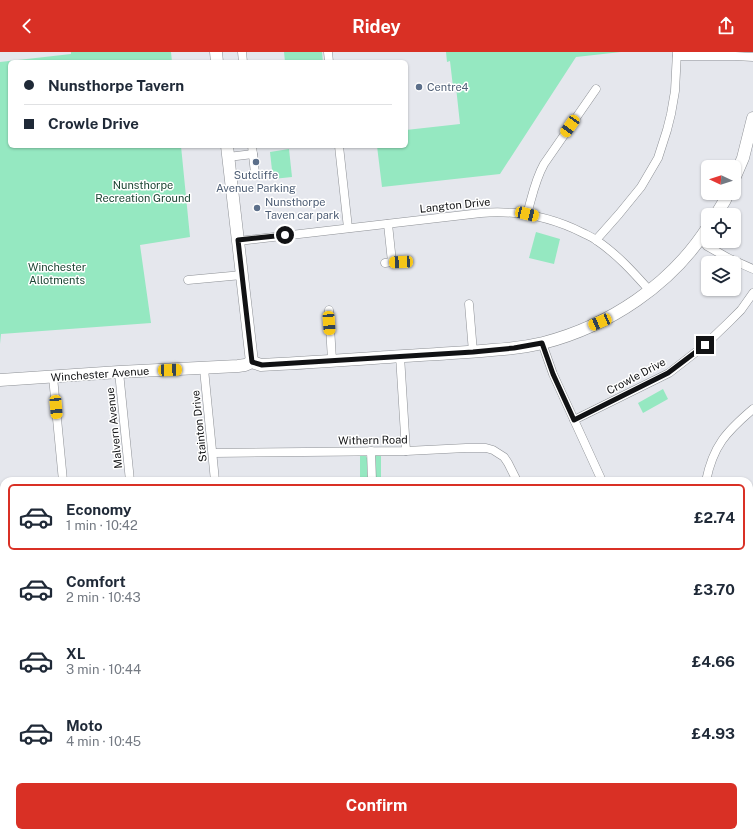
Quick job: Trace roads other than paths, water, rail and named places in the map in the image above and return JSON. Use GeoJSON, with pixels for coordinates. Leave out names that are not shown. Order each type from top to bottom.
{"type":"FeatureCollection","features":[{"type":"Feature","properties":{"kind":"street"},"geometry":{"type":"LineString","coordinates":[[596,240],[641,187],[658,158],[671,114],[675,91],[677,54],[753,57]]}},
{"type":"Feature","properties":{"kind":"street"},"geometry":{"type":"LineString","coordinates":[[527,214],[539,172],[596,89]]}},
{"type":"Feature","properties":{"kind":"street"},"geometry":{"type":"LineString","coordinates":[[741,163],[753,118]]}},
{"type":"Feature","properties":{"kind":"street"},"geometry":{"type":"LineString","coordinates":[[339,148],[348,228]]}},
{"type":"Feature","properties":{"kind":"street"},"geometry":{"type":"LineString","coordinates":[[252,362],[227,151],[252,150],[255,173]]}},
{"type":"Feature","properties":{"kind":"street","name":"Langton Drive"},"geometry":{"type":"LineString","coordinates":[[238,240],[492,212],[527,214],[561,223],[596,240],[624,262],[650,291]]}},
{"type":"Feature","properties":{"kind":"street"},"geometry":{"type":"LineString","coordinates":[[388,224],[388,263],[401,262]]}},
{"type":"Feature","properties":{"kind":"street","name":"Winchester Avenue"},"geometry":{"type":"LineString","coordinates":[[0,380],[238,366],[246,365],[252,362],[262,365],[473,352],[514,348],[542,343],[572,334],[600,322],[630,305],[650,291],[678,266],[701,238]]}},
{"type":"Feature","properties":{"kind":"street"},"geometry":{"type":"LineString","coordinates":[[710,248],[728,258],[753,269]]}},
{"type":"Feature","properties":{"kind":"street"},"geometry":{"type":"LineString","coordinates":[[188,280],[242,275]]}},
{"type":"Feature","properties":{"kind":"street","name":"Crowle Drive"},"geometry":{"type":"LineString","coordinates":[[574,420],[668,373],[705,345],[741,310],[753,293]]}},
{"type":"Feature","properties":{"kind":"street"},"geometry":{"type":"LineString","coordinates":[[469,304],[473,352]]}},
{"type":"Feature","properties":{"kind":"street"},"geometry":{"type":"LineString","coordinates":[[328,310],[332,360]]}},
{"type":"Feature","properties":{"kind":"street"},"geometry":{"type":"LineString","coordinates":[[542,343],[553,374],[600,477]]}},
{"type":"Feature","properties":{"kind":"street"},"geometry":{"type":"LineString","coordinates":[[400,356],[406,451]]}},
{"type":"Feature","properties":{"kind":"street","name":"Stainton Drive"},"geometry":{"type":"LineString","coordinates":[[204,368],[215,477]]}},
{"type":"Feature","properties":{"kind":"street","name":"Malvern Avenue"},"geometry":{"type":"LineString","coordinates":[[119,372],[130,477]]}},
{"type":"Feature","properties":{"kind":"street"},"geometry":{"type":"LineString","coordinates":[[53,377],[63,477]]}},
{"type":"Feature","properties":{"kind":"street"},"geometry":{"type":"LineString","coordinates":[[707,477],[708,468],[723,438],[753,409]]}},
{"type":"Feature","properties":{"kind":"street","name":"Withern Road"},"geometry":{"type":"LineString","coordinates":[[212,454],[406,451],[486,448],[493,450],[504,457],[515,477]]}},
{"type":"Feature","properties":{"kind":"street"},"geometry":{"type":"LineString","coordinates":[[371,451],[372,477]]}},
{"type":"Feature","properties":{"kind":"place","name":"Centre4"},"geometry":{"type":"Point","coordinates":[419,87]}},
{"type":"Feature","properties":{"kind":"place","name":"Sutcliffe Avenue Parking"},"geometry":{"type":"Point","coordinates":[256,162]}},
{"type":"Feature","properties":{"kind":"place","name":"Nunsthorpe Taven car park"},"geometry":{"type":"Point","coordinates":[257,208]}},
{"type":"Feature","properties":{"kind":"park label","name":"Nunsthorpe Recreation Ground"},"geometry":{"type":"Point","coordinates":[143,191]}},
{"type":"Feature","properties":{"kind":"park label","name":"Winchester Allotments"},"geometry":{"type":"Point","coordinates":[57,273]}}]}
